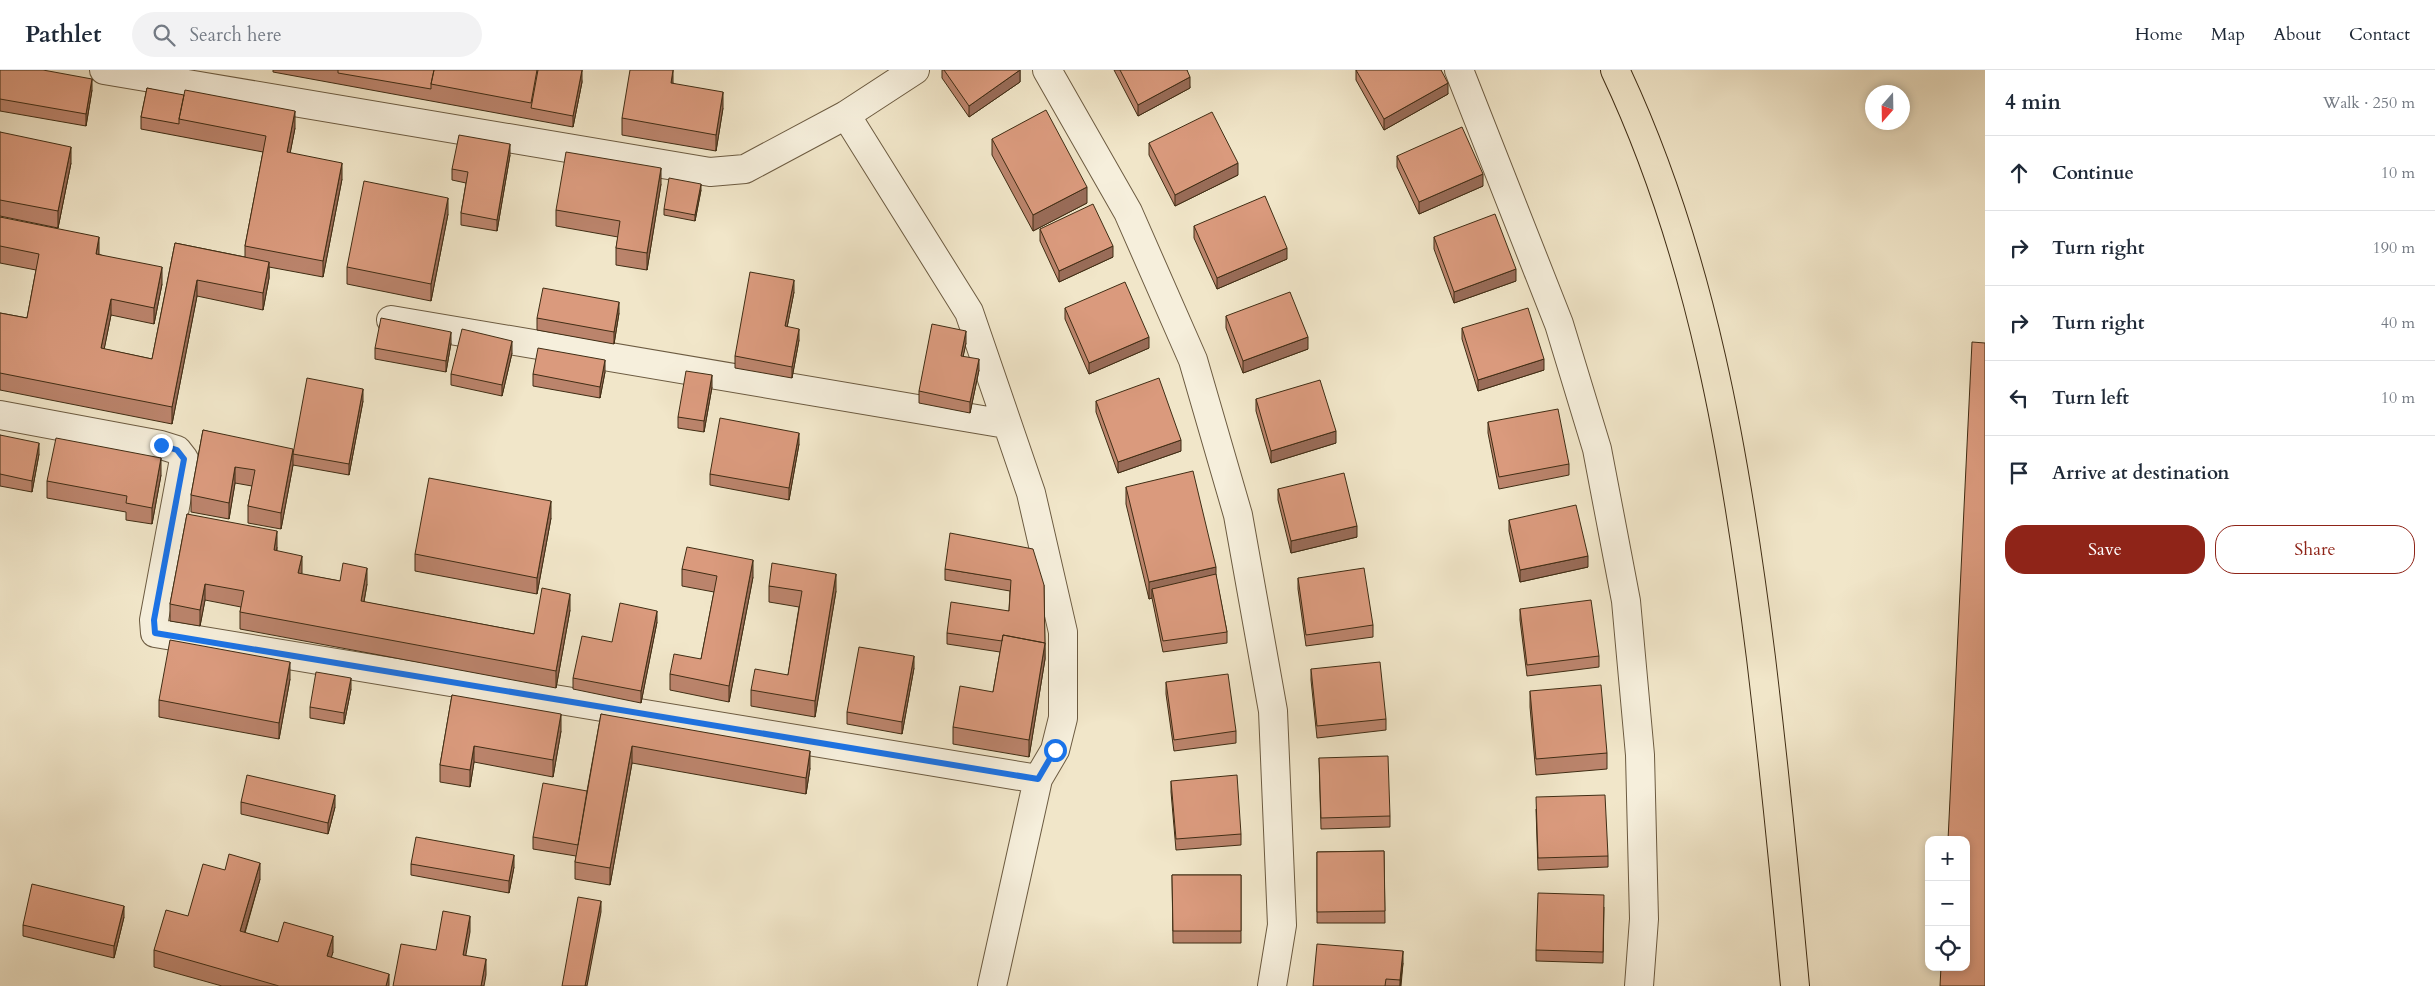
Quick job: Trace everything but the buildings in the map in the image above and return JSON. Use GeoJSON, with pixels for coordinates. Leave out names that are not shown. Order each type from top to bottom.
{"type":"FeatureCollection","features":[{"type":"Feature","properties":{"kind":"main road"},"geometry":{"type":"LineString","coordinates":[[1615,70],[1637,116],[1686,258],[1719,397],[1746,535],[1780,817],[1795,986]]}},
{"type":"Feature","properties":{"kind":"street"},"geometry":{"type":"LineString","coordinates":[[104,70],[710,172],[745,169],[846,115],[915,70]]}},
{"type":"Feature","properties":{"kind":"street"},"geometry":{"type":"LineString","coordinates":[[1047,70],[1128,212],[1193,360],[1238,515],[1273,711],[1282,925],[1272,986]]}},
{"type":"Feature","properties":{"kind":"street"},"geometry":{"type":"LineString","coordinates":[[1459,70],[1559,324],[1599,458],[1626,601],[1640,755],[1644,919],[1639,986]]}},
{"type":"Feature","properties":{"kind":"street"},"geometry":{"type":"LineString","coordinates":[[846,115],[969,312],[1031,493],[1063,632],[1063,718],[1055,750],[1038,779],[992,986]]}},
{"type":"Feature","properties":{"kind":"street"},"geometry":{"type":"LineString","coordinates":[[391,320],[1006,424]]}},
{"type":"Feature","properties":{"kind":"street"},"geometry":{"type":"LineString","coordinates":[[0,415],[161,445],[177,450],[184,459],[154,620],[155,633],[1038,779]]}},
{"type":"Feature","properties":{"kind":"route"},"geometry":{"type":"LineString","coordinates":[[161,445],[177,450],[184,459],[154,620],[155,633],[1038,779],[1055,750]]}}]}
